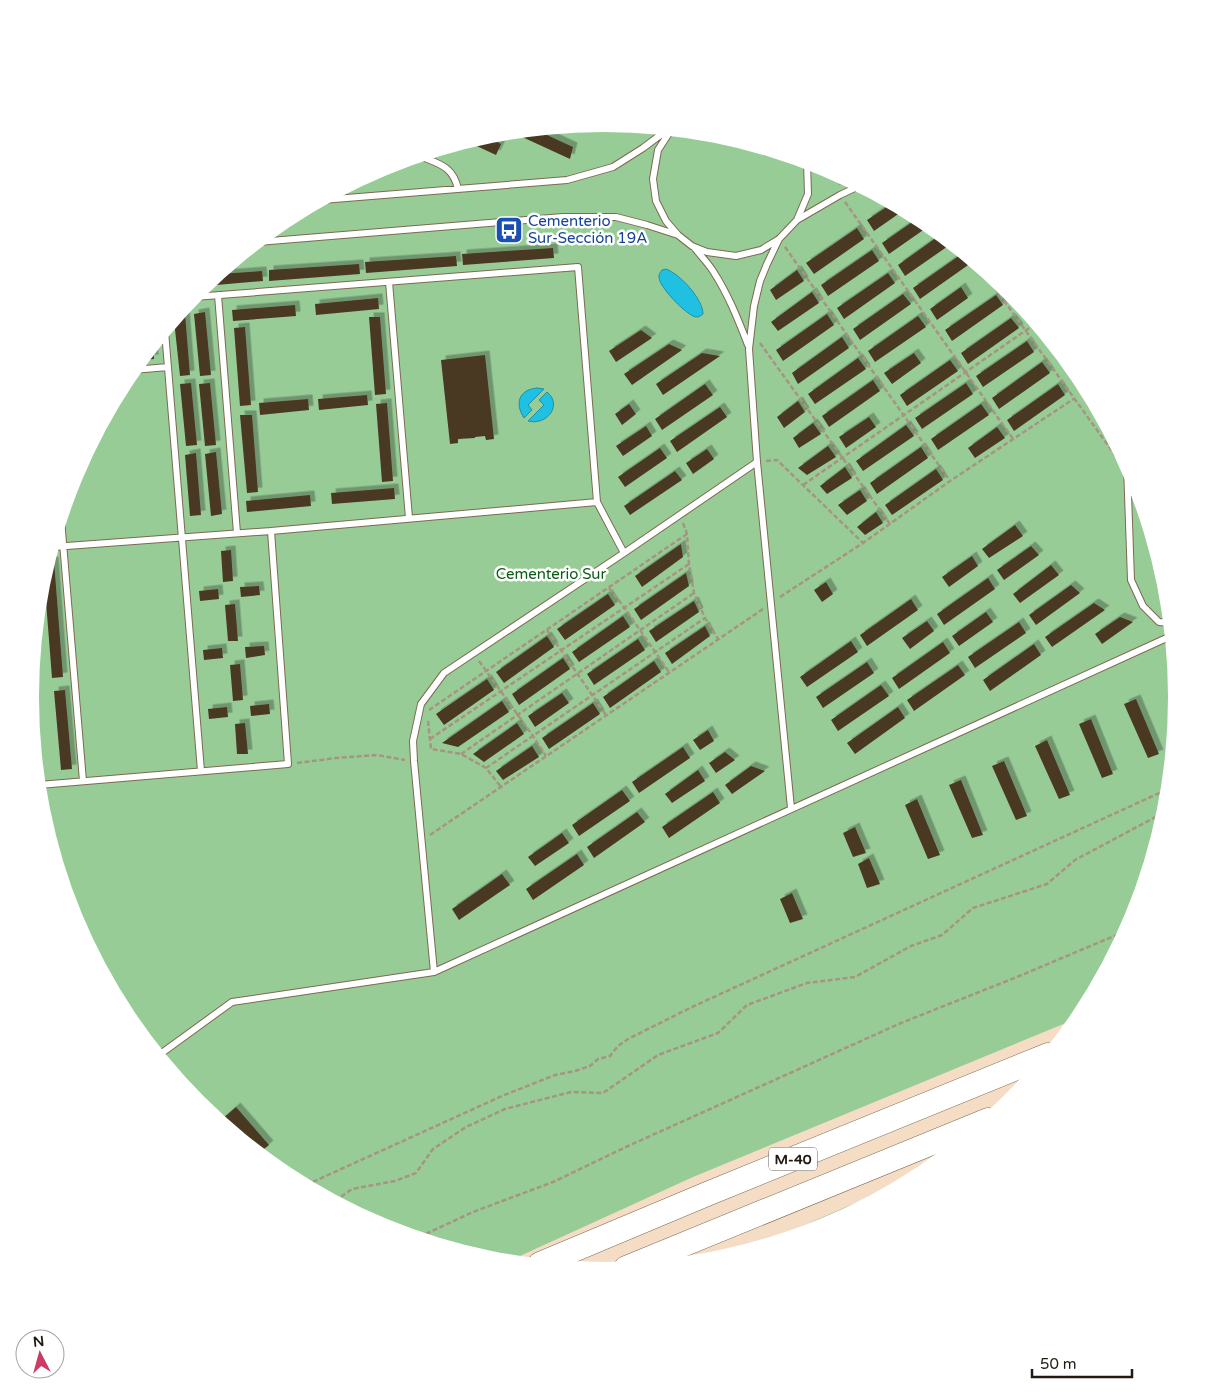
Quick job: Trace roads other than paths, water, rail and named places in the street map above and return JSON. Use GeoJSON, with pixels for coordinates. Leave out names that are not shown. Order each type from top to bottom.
{"type":"FeatureCollection","features":[{"type":"Feature","properties":{"kind":"highway","name":"M-40"},"geometry":{"type":"LineString","coordinates":[[551,1259],[1036,1060]]}},
{"type":"Feature","properties":{"kind":"highway","name":"M-40"},"geometry":{"type":"LineString","coordinates":[[644,1261],[968,1128]]}},
{"type":"Feature","properties":{"kind":"lane"},"geometry":{"type":"LineString","coordinates":[[338,199],[567,180],[613,167],[660,135]]}},
{"type":"Feature","properties":{"kind":"lane"},"geometry":{"type":"LineString","coordinates":[[667,136],[658,150],[652,179],[656,200],[666,222],[692,246],[712,270],[735,311],[749,348]]}},
{"type":"Feature","properties":{"kind":"lane"},"geometry":{"type":"LineString","coordinates":[[429,160],[443,165],[455,178],[458,189]]}},
{"type":"Feature","properties":{"kind":"lane"},"geometry":{"type":"LineString","coordinates":[[797,220],[808,194],[808,171]]}},
{"type":"Feature","properties":{"kind":"lane"},"geometry":{"type":"LineString","coordinates":[[692,246],[706,252],[736,256],[762,250],[779,239],[797,220],[852,189]]}},
{"type":"Feature","properties":{"kind":"lane"},"geometry":{"type":"LineString","coordinates":[[271,241],[563,217],[616,217],[678,235]]}},
{"type":"Feature","properties":{"kind":"lane"},"geometry":{"type":"LineString","coordinates":[[779,239],[760,281],[750,330],[749,348],[757,462],[791,808]]}},
{"type":"Feature","properties":{"kind":"lane"},"geometry":{"type":"LineString","coordinates":[[206,296],[578,267],[598,502],[624,553]]}},
{"type":"Feature","properties":{"kind":"lane"},"geometry":{"type":"LineString","coordinates":[[389,282],[410,518]]}},
{"type":"Feature","properties":{"kind":"lane"},"geometry":{"type":"LineString","coordinates":[[218,295],[236,534]]}},
{"type":"Feature","properties":{"kind":"lane"},"geometry":{"type":"LineString","coordinates":[[166,340],[200,772]]}},
{"type":"Feature","properties":{"kind":"lane"},"geometry":{"type":"LineString","coordinates":[[144,369],[168,367]]}},
{"type":"Feature","properties":{"kind":"lane"},"geometry":{"type":"LineString","coordinates":[[434,972],[414,761],[414,741],[421,704],[444,673],[757,462]]}},
{"type":"Feature","properties":{"kind":"lane"},"geometry":{"type":"LineString","coordinates":[[1128,488],[1131,580],[1143,606],[1159,622],[1163,622]]}},
{"type":"Feature","properties":{"kind":"lane"},"geometry":{"type":"LineString","coordinates":[[59,546],[236,534],[598,502]]}},
{"type":"Feature","properties":{"kind":"lane"},"geometry":{"type":"LineString","coordinates":[[46,784],[288,764],[270,531]]}},
{"type":"Feature","properties":{"kind":"lane"},"geometry":{"type":"LineString","coordinates":[[62,537],[83,781]]}},
{"type":"Feature","properties":{"kind":"lane"},"geometry":{"type":"LineString","coordinates":[[164,1051],[232,1002],[434,972],[1165,639]]}},
{"type":"Feature","properties":{"kind":"water"},"geometry":{"type":"Polygon","coordinates":[[[666,269],[684,281],[695,294],[703,314],[697,317],[692,315],[670,296],[659,278],[662,270],[666,269]]]}},
{"type":"Feature","properties":{"kind":"water"},"geometry":{"type":"Polygon","coordinates":[[[531,389],[544,389],[528,405],[532,410],[524,418],[519,403],[520,398],[531,389]]]}},
{"type":"Feature","properties":{"kind":"water"},"geometry":{"type":"Polygon","coordinates":[[[547,392],[552,397],[553,408],[551,413],[541,420],[535,422],[528,421],[544,405],[539,400],[547,392]]]}},
{"type":"Feature","properties":{"kind":"place","name":"Cementerio Sur-Sección 19A"},"geometry":{"type":"Point","coordinates":[509,230]}},
{"type":"Feature","properties":{"kind":"park label","name":"Cementerio Sur"},"geometry":{"type":"Point","coordinates":[551,574]}}]}
